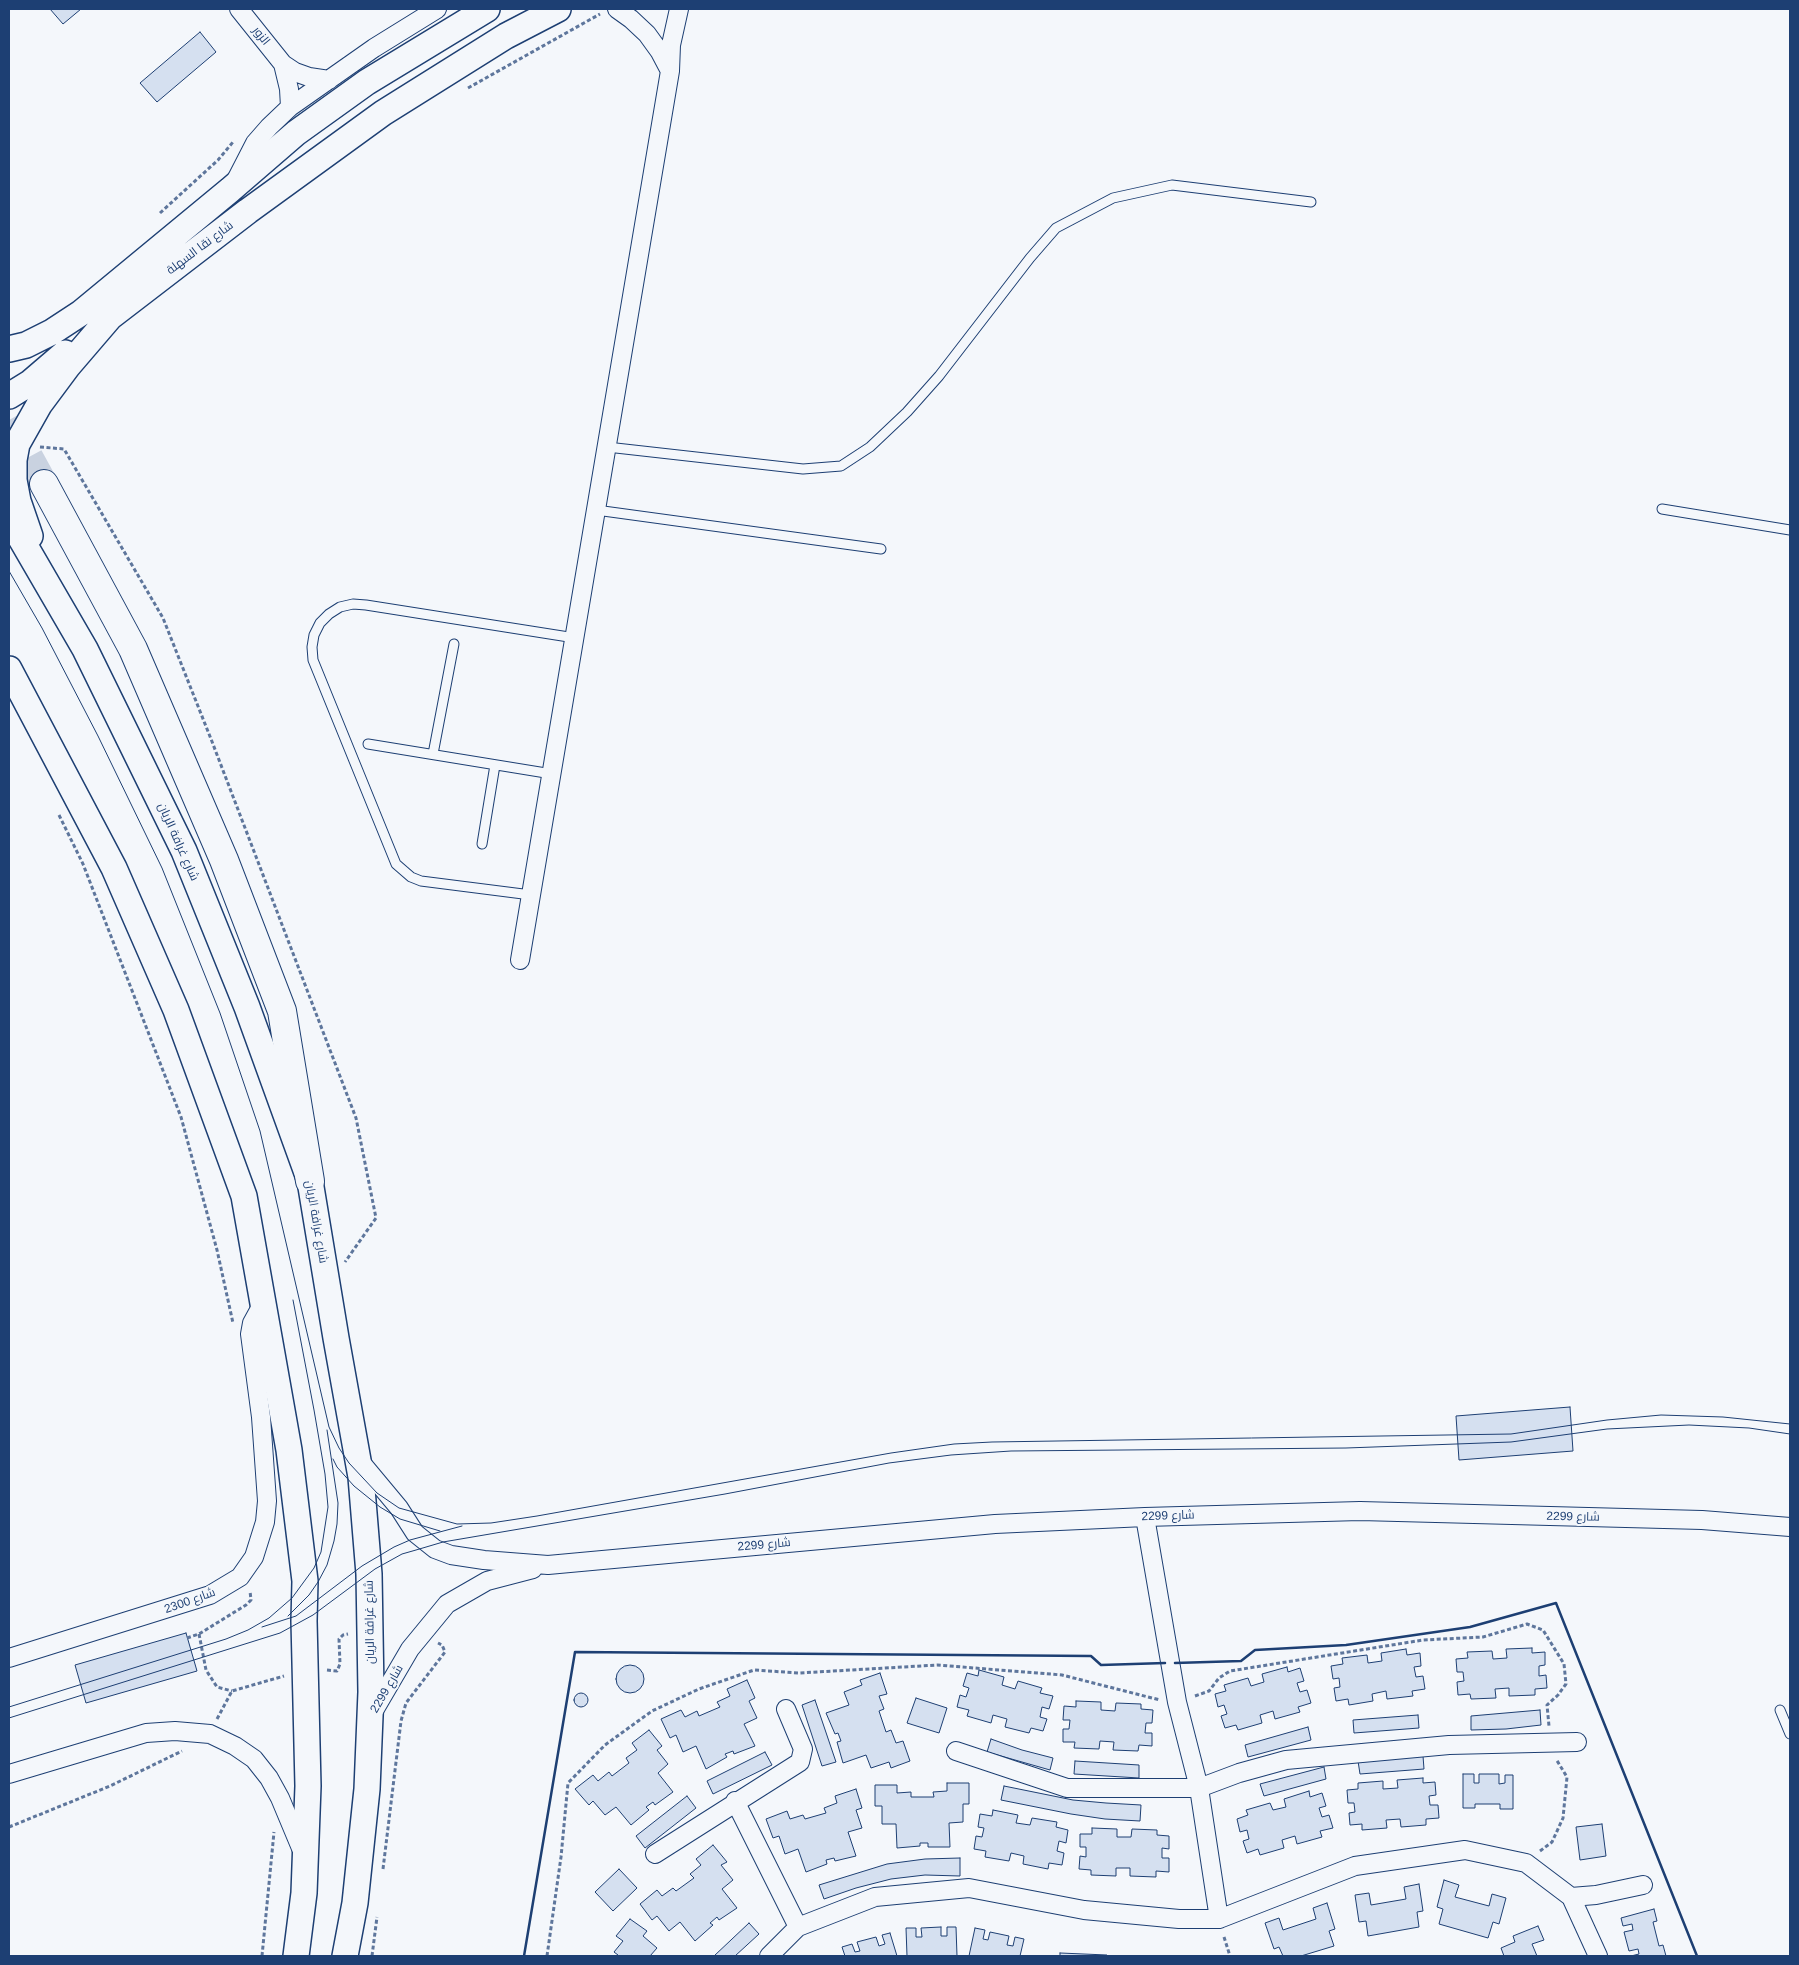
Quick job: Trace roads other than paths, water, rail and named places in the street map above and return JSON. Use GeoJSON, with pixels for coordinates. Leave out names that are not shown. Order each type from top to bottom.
{"type":"FeatureCollection","features":[{"type":"Feature","properties":{"kind":"main road","name":"شارع نقا السهلة"},"geometry":{"type":"LineString","coordinates":[[9,349],[26,345],[52,332],[81,312],[230,190],[296,133],[359,88],[487,9]]}},
{"type":"Feature","properties":{"kind":"main road","name":"شارع نقا السهلة"},"geometry":{"type":"LineString","coordinates":[[55,597],[28,532],[18,501],[14,480],[14,460],[17,444],[39,405],[68,366],[110,317],[248,211],[383,113],[506,36],[558,9]]}},
{"type":"Feature","properties":{"kind":"main road"},"geometry":{"type":"LineString","coordinates":[[9,396],[30,383],[70,348],[110,317]]}},
{"type":"Feature","properties":{"kind":"main road"},"geometry":{"type":"LineString","coordinates":[[44,484],[133,648],[224,860],[282,1011],[310,1181]]}},
{"type":"Feature","properties":{"kind":"main road","name":"شارع غرافة الريان"},"geometry":{"type":"LineString","coordinates":[[9,518],[86,649],[184,851],[247,1007],[310,1181],[361,1477],[369,1574],[370,1717],[367,1789],[355,1903],[345,1956]]}},
{"type":"Feature","properties":{"kind":"main road"},"geometry":{"type":"LineString","coordinates":[[9,669],[21,697],[114,868],[176,1010],[244,1196],[289,1450],[304,1581],[308,1786],[304,1893],[296,1956]]}},
{"type":"Feature","properties":{"kind":"street","name":"الزور"},"geometry":{"type":"LineString","coordinates":[[239,9],[283,64],[295,72],[309,77],[329,80]]}},
{"type":"Feature","properties":{"kind":"street","name":"شارع نقا السهلة"},"geometry":{"type":"LineString","coordinates":[[230,190],[255,143],[268,127],[290,107],[374,48],[437,9]]}},
{"type":"Feature","properties":{"kind":"street"},"geometry":{"type":"LineString","coordinates":[[617,9],[647,34],[660,52],[670,71]]}},
{"type":"Feature","properties":{"kind":"street"},"geometry":{"type":"LineString","coordinates":[[520,960],[670,71],[671,45],[679,9]]}},
{"type":"Feature","properties":{"kind":"street","name":"الزور"},"geometry":{"type":"LineString","coordinates":[[283,64],[289,89],[290,107]]}},
{"type":"Feature","properties":{"kind":"street","name":"شارع 2300"},"geometry":{"type":"LineString","coordinates":[[9,1658],[210,1595],[240,1577],[254,1558],[265,1522],[267,1502],[261,1417],[250,1334],[252,1323],[263,1303]]}},
{"type":"Feature","properties":{"kind":"street","name":"شارع 2299"},"geometry":{"type":"LineString","coordinates":[[358,1460],[416,1533],[435,1549],[451,1555],[484,1560],[548,1565]]}},
{"type":"Feature","properties":{"kind":"street","name":"شارع 2299"},"geometry":{"type":"LineString","coordinates":[[370,1717],[410,1649],[448,1604],[486,1581],[548,1565],[995,1524],[1145,1517],[1360,1512],[1702,1520],[1790,1527]]}},
{"type":"Feature","properties":{"kind":"street"},"geometry":{"type":"LineString","coordinates":[[1145,1517],[1177,1702],[1199,1788],[1219,1919]]}},
{"type":"Feature","properties":{"kind":"street"},"geometry":{"type":"LineString","coordinates":[[655,1854],[800,1762],[803,1749],[786,1709]]}},
{"type":"Feature","properties":{"kind":"street"},"geometry":{"type":"LineString","coordinates":[[9,1774],[146,1733],[175,1731],[210,1734],[254,1759],[269,1778],[280,1798],[305,1856]]}},
{"type":"Feature","properties":{"kind":"street"},"geometry":{"type":"LineString","coordinates":[[956,1750],[1066,1788],[1199,1788],[1239,1773],[1286,1760],[1449,1745],[1577,1742]]}},
{"type":"Feature","properties":{"kind":"street"},"geometry":{"type":"LineString","coordinates":[[735,1802],[798,1927]]}},
{"type":"Feature","properties":{"kind":"street"},"geometry":{"type":"LineString","coordinates":[[769,1956],[798,1927],[875,1897],[969,1888],[1084,1910],[1179,1919],[1219,1919],[1355,1866],[1465,1850],[1526,1863],[1571,1897],[1598,1956]]}},
{"type":"Feature","properties":{"kind":"street"},"geometry":{"type":"LineString","coordinates":[[1571,1897],[1643,1885]]}},
{"type":"Feature","properties":{"kind":"lane"},"geometry":{"type":"LineString","coordinates":[[607,447],[803,469],[841,466],[870,447],[920,398],[1030,258],[1056,228],[1112,198],[1172,186],[1312,202]]}},
{"type":"Feature","properties":{"kind":"lane"},"geometry":{"type":"LineString","coordinates":[[1662,509],[1790,530]]}},
{"type":"Feature","properties":{"kind":"lane"},"geometry":{"type":"LineString","coordinates":[[596,510],[881,549]]}},
{"type":"Feature","properties":{"kind":"lane"},"geometry":{"type":"LineString","coordinates":[[531,895],[421,881],[411,877],[396,864],[313,660],[312,647],[314,635],[320,623],[329,614],[340,607],[353,604],[575,638]]}},
{"type":"Feature","properties":{"kind":"lane"},"geometry":{"type":"LineString","coordinates":[[433,754],[454,644]]}},
{"type":"Feature","properties":{"kind":"lane"},"geometry":{"type":"LineString","coordinates":[[368,744],[552,774]]}},
{"type":"Feature","properties":{"kind":"lane"},"geometry":{"type":"LineString","coordinates":[[482,844],[495,765]]}},
{"type":"Feature","properties":{"kind":"lane"},"geometry":{"type":"LineString","coordinates":[[1780,1710],[1790,1734]]}},
{"type":"Feature","properties":{"kind":"tunnel"},"geometry":{"type":"LineString","coordinates":[[9,420],[44,484]]}},
{"type":"Feature","properties":{"kind":"tram line"},"geometry":{"type":"LineString","coordinates":[[9,571],[42,628],[98,736],[162,868],[220,1013],[260,1131],[329,1427],[349,1463],[377,1493],[399,1508],[457,1524],[491,1523],[891,1453],[954,1444],[1511,1434],[1607,1420],[1661,1415],[1723,1417],[1790,1424]]}},
{"type":"Feature","properties":{"kind":"tram line"},"geometry":{"type":"LineString","coordinates":[[9,1707],[226,1639],[248,1630],[269,1618],[292,1598],[314,1568],[321,1552],[328,1507],[325,1474],[293,1300]]}},
{"type":"Feature","properties":{"kind":"tram line"},"geometry":{"type":"LineString","coordinates":[[9,1718],[280,1633],[313,1615],[375,1569],[402,1554],[443,1542],[725,1494],[889,1463],[951,1455],[1011,1451],[1346,1448],[1511,1442],[1607,1429],[1689,1425],[1749,1428],[1790,1434]]}},
{"type":"Feature","properties":{"kind":"tram line"},"geometry":{"type":"LineString","coordinates":[[288,1616],[309,1595],[318,1582],[327,1565],[334,1541],[338,1503],[327,1430]]}},
{"type":"Feature","properties":{"kind":"tram line"},"geometry":{"type":"LineString","coordinates":[[333,1459],[337,1467],[354,1486],[380,1507],[400,1519],[440,1531]]}},
{"type":"Feature","properties":{"kind":"tram line"},"geometry":{"type":"LineString","coordinates":[[262,1627],[296,1616],[362,1566],[394,1547],[410,1540],[462,1526]]}}]}
